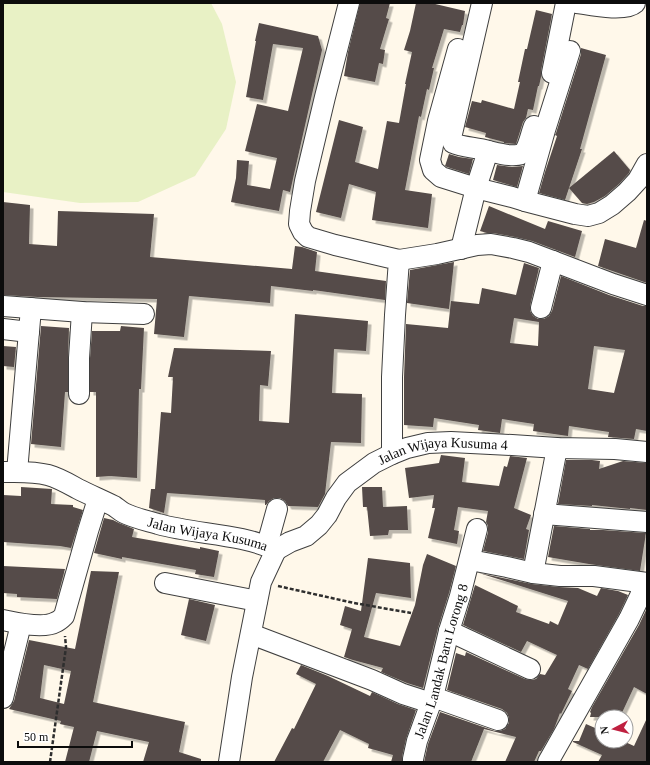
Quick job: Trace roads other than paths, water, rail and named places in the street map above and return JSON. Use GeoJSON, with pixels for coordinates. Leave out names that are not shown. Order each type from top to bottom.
{"type":"FeatureCollection","features":[{"type":"Feature","properties":{"kind":"street"},"geometry":{"type":"LineString","coordinates":[[349,3],[305,181],[299,224],[303,232],[308,237],[399,260],[437,254],[477,245],[491,244],[529,252],[613,284],[647,295]]}},
{"type":"Feature","properties":{"kind":"street"},"geometry":{"type":"LineString","coordinates":[[482,3],[451,138],[453,143],[458,145],[482,149],[488,152],[517,156],[523,154],[526,149],[550,82],[566,3]]}},
{"type":"Feature","properties":{"kind":"street"},"geometry":{"type":"LineString","coordinates":[[578,3],[618,8],[632,6],[635,3]]}},
{"type":"Feature","properties":{"kind":"street"},"geometry":{"type":"LineString","coordinates":[[458,49],[438,121],[430,160],[433,170],[441,177],[476,188],[575,214],[588,216],[599,213],[612,205],[627,192],[638,180],[647,164]]}},
{"type":"Feature","properties":{"kind":"street"},"geometry":{"type":"LineString","coordinates":[[525,201],[545,130],[570,51]]}},
{"type":"Feature","properties":{"kind":"street"},"geometry":{"type":"LineString","coordinates":[[461,249],[476,188],[488,152]]}},
{"type":"Feature","properties":{"kind":"street"},"geometry":{"type":"LineString","coordinates":[[392,454],[392,377],[399,260]]}},
{"type":"Feature","properties":{"kind":"street"},"geometry":{"type":"LineString","coordinates":[[541,308],[552,261]]}},
{"type":"Feature","properties":{"kind":"street"},"geometry":{"type":"LineString","coordinates":[[3,306],[82,312],[144,314]]}},
{"type":"Feature","properties":{"kind":"street"},"geometry":{"type":"LineString","coordinates":[[10,472],[31,308]]}},
{"type":"Feature","properties":{"kind":"street"},"geometry":{"type":"LineString","coordinates":[[79,394],[79,358],[82,312]]}},
{"type":"Feature","properties":{"kind":"street"},"geometry":{"type":"LineString","coordinates":[[3,329],[29,332]]}},
{"type":"Feature","properties":{"kind":"street","name":"Jalan Wijaya Kusuma 4"},"geometry":{"type":"LineString","coordinates":[[272,548],[306,536],[319,525],[327,515],[336,498],[347,483],[374,463],[407,448],[428,443],[451,442],[512,444],[557,448],[616,449],[647,452]]}},
{"type":"Feature","properties":{"kind":"street"},"geometry":{"type":"LineString","coordinates":[[533,573],[557,448]]}},
{"type":"Feature","properties":{"kind":"street","name":"Jalan Wijaya Kusuma"},"geometry":{"type":"LineString","coordinates":[[10,472],[36,472],[63,480],[136,518],[177,528],[223,534],[254,541],[272,548],[261,582],[242,678],[229,762]]}},
{"type":"Feature","properties":{"kind":"street"},"geometry":{"type":"LineString","coordinates":[[3,698],[12,622],[39,625],[50,624],[55,623],[64,616],[98,499]]}},
{"type":"Feature","properties":{"kind":"street"},"geometry":{"type":"LineString","coordinates":[[272,548],[277,509]]}},
{"type":"Feature","properties":{"kind":"street"},"geometry":{"type":"LineString","coordinates":[[544,514],[647,522]]}},
{"type":"Feature","properties":{"kind":"street","name":"Jalan Landak Baru Lorong 8"},"geometry":{"type":"LineString","coordinates":[[413,762],[417,741],[432,700],[477,529]]}},
{"type":"Feature","properties":{"kind":"street"},"geometry":{"type":"LineString","coordinates":[[470,560],[533,573],[560,576],[594,576],[646,583],[629,619],[548,762]]}},
{"type":"Feature","properties":{"kind":"street"},"geometry":{"type":"LineString","coordinates":[[165,583],[257,602]]}},
{"type":"Feature","properties":{"kind":"street"},"geometry":{"type":"LineString","coordinates":[[449,631],[530,670]]}},
{"type":"Feature","properties":{"kind":"street"},"geometry":{"type":"LineString","coordinates":[[251,634],[372,680],[403,694],[432,700],[498,720]]}}]}
